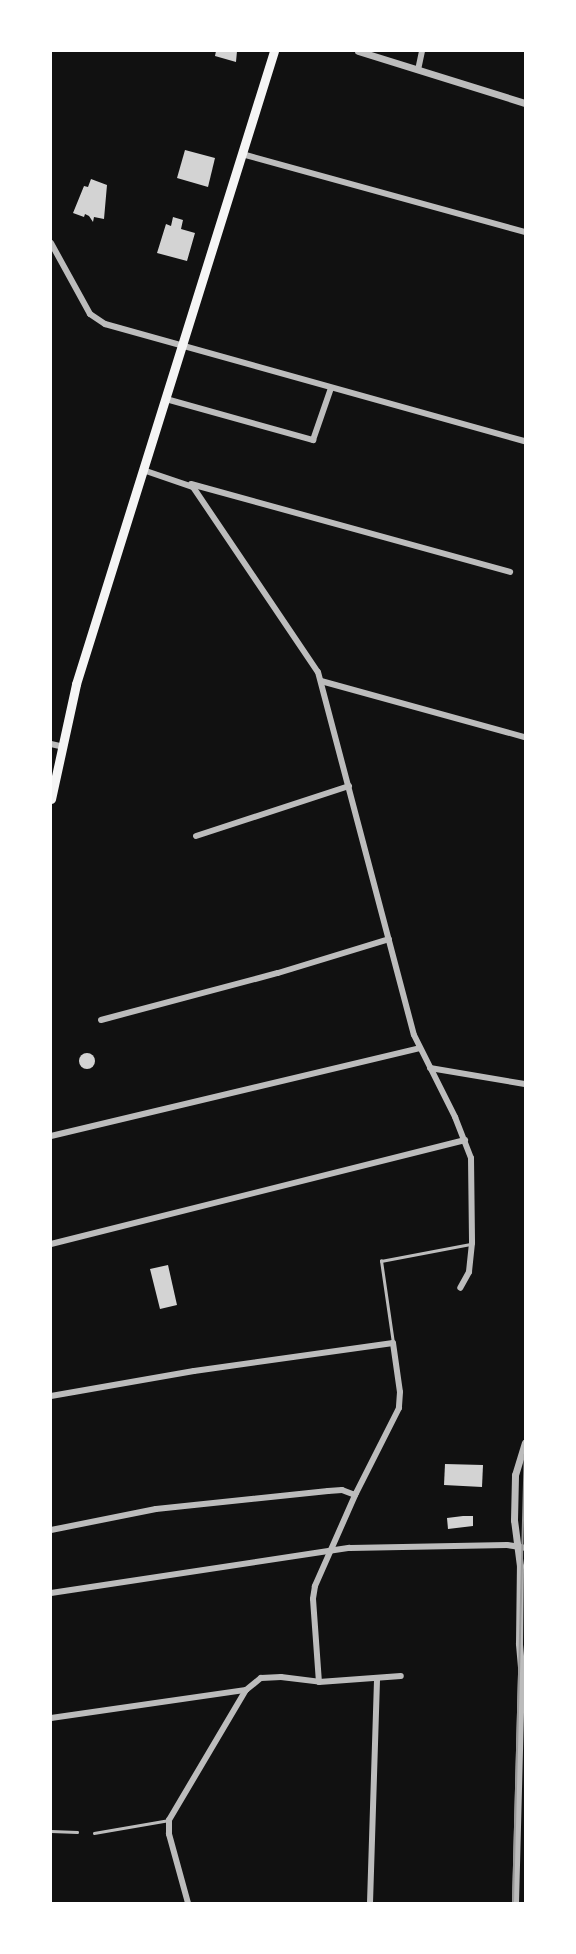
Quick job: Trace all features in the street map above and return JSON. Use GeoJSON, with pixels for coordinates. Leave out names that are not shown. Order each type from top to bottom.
{"type":"FeatureCollection","features":[{"type":"Feature","properties":{"kind":"main road"},"geometry":{"type":"LineString","coordinates":[[51,799],[56,745],[274,51]]}},
{"type":"Feature","properties":{"kind":"street"},"geometry":{"type":"LineString","coordinates":[[358,51],[525,103]]}},
{"type":"Feature","properties":{"kind":"street"},"geometry":{"type":"LineString","coordinates":[[418,70],[422,51]]}},
{"type":"Feature","properties":{"kind":"street"},"geometry":{"type":"LineString","coordinates":[[242,154],[525,232]]}},
{"type":"Feature","properties":{"kind":"street"},"geometry":{"type":"LineString","coordinates":[[51,243],[96,320],[525,441]]}},
{"type":"Feature","properties":{"kind":"street"},"geometry":{"type":"LineString","coordinates":[[166,399],[315,440],[331,388]]}},
{"type":"Feature","properties":{"kind":"street"},"geometry":{"type":"LineString","coordinates":[[143,470],[510,572]]}},
{"type":"Feature","properties":{"kind":"street"},"geometry":{"type":"LineString","coordinates":[[191,484],[321,681],[419,1048],[465,1140],[472,1164],[472,1243],[467,1278],[460,1288]]}},
{"type":"Feature","properties":{"kind":"street"},"geometry":{"type":"LineString","coordinates":[[321,681],[525,737]]}},
{"type":"Feature","properties":{"kind":"street"},"geometry":{"type":"LineString","coordinates":[[196,836],[349,786]]}},
{"type":"Feature","properties":{"kind":"street"},"geometry":{"type":"LineString","coordinates":[[100,1020],[296,968],[389,939]]}},
{"type":"Feature","properties":{"kind":"street"},"geometry":{"type":"LineString","coordinates":[[51,1136],[419,1048]]}},
{"type":"Feature","properties":{"kind":"street"},"geometry":{"type":"LineString","coordinates":[[430,1068],[525,1084]]}},
{"type":"Feature","properties":{"kind":"street"},"geometry":{"type":"LineString","coordinates":[[51,1244],[465,1140]]}},
{"type":"Feature","properties":{"kind":"street"},"geometry":{"type":"LineString","coordinates":[[51,1396],[218,1367],[393,1343],[400,1392],[399,1408],[355,1494],[313,1593],[319,1682]]}},
{"type":"Feature","properties":{"kind":"street"},"geometry":{"type":"LineString","coordinates":[[515,1903],[522,1764],[523,1667],[521,1547],[514,1526],[515,1475],[525,1441]]}},
{"type":"Feature","properties":{"kind":"street"},"geometry":{"type":"LineString","coordinates":[[51,1530],[108,1517],[210,1503],[342,1490],[355,1494]]}},
{"type":"Feature","properties":{"kind":"street"},"geometry":{"type":"LineString","coordinates":[[51,1593],[329,1551],[521,1547]]}},
{"type":"Feature","properties":{"kind":"street"},"geometry":{"type":"LineString","coordinates":[[523,1667],[525,1651]]}},
{"type":"Feature","properties":{"kind":"street"},"geometry":{"type":"LineString","coordinates":[[188,1903],[169,1834],[169,1820],[246,1690],[261,1678],[281,1677],[319,1682],[401,1676]]}},
{"type":"Feature","properties":{"kind":"street"},"geometry":{"type":"LineString","coordinates":[[370,1903],[377,1678]]}},
{"type":"Feature","properties":{"kind":"street"},"geometry":{"type":"LineString","coordinates":[[51,1718],[246,1690]]}},
{"type":"Feature","properties":{"kind":"lane"},"geometry":{"type":"LineString","coordinates":[[393,1343],[381,1261],[472,1243]]}},
{"type":"Feature","properties":{"kind":"lane"},"geometry":{"type":"LineString","coordinates":[[94,1833],[169,1820]]}},
{"type":"Feature","properties":{"kind":"lane"},"geometry":{"type":"LineString","coordinates":[[51,1831],[77,1832]]}},
{"type":"Feature","properties":{"kind":"building"},"geometry":{"type":"Polygon","coordinates":[[[216,51],[237,51],[236,62],[215,56],[216,51]]]}},
{"type":"Feature","properties":{"kind":"building"},"geometry":{"type":"Polygon","coordinates":[[[185,150],[215,158],[208,187],[177,178],[185,150]]]}},
{"type":"Feature","properties":{"kind":"building"},"geometry":{"type":"Polygon","coordinates":[[[91,179],[107,185],[104,219],[94,217],[93,222],[85,214],[84,217],[73,213],[84,186],[88,187],[91,179]]]}},
{"type":"Feature","properties":{"kind":"building"},"geometry":{"type":"Polygon","coordinates":[[[173,217],[183,220],[181,229],[195,233],[187,261],[157,253],[166,224],[171,226],[173,217]]]}},
{"type":"Feature","properties":{"kind":"building"},"geometry":{"type":"Polygon","coordinates":[[[87,1053],[93,1055],[93,1067],[87,1069],[81,1067],[79,1061],[81,1055],[87,1053]]]}},
{"type":"Feature","properties":{"kind":"building"},"geometry":{"type":"Polygon","coordinates":[[[168,1265],[177,1305],[160,1309],[150,1269],[168,1265]]]}},
{"type":"Feature","properties":{"kind":"building"},"geometry":{"type":"Polygon","coordinates":[[[445,1464],[483,1465],[482,1487],[444,1485],[445,1464]]]}},
{"type":"Feature","properties":{"kind":"building"},"geometry":{"type":"Polygon","coordinates":[[[473,1516],[473,1526],[448,1529],[447,1518],[473,1516]]]}},
{"type":"Feature","properties":{"kind":"tram line"},"geometry":{"type":"LineString","coordinates":[[513,1903],[525,1454]]}}]}
